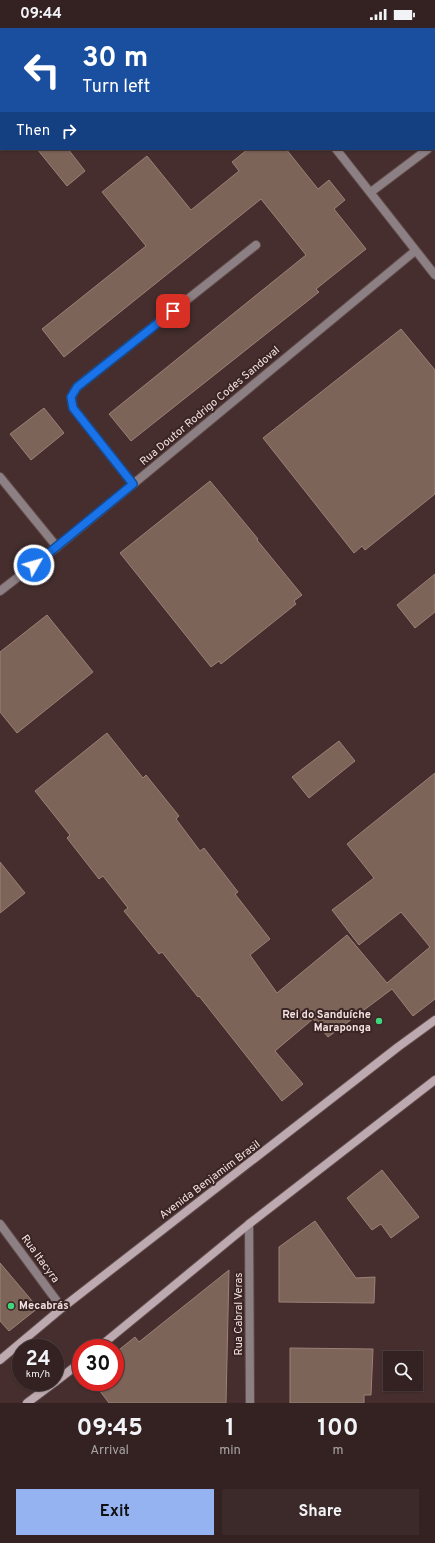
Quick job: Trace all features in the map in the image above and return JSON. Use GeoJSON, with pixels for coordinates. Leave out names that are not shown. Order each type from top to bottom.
{"type":"FeatureCollection","features":[{"type":"Feature","properties":{"kind":"main road","name":"Avenida Benjamim Brasil"},"geometry":{"type":"LineString","coordinates":[[0,1360],[62,1308],[435,1020]]}},
{"type":"Feature","properties":{"kind":"main road"},"geometry":{"type":"LineString","coordinates":[[109,1339],[250,1224],[435,1080]]}},
{"type":"Feature","properties":{"kind":"main road"},"geometry":{"type":"LineString","coordinates":[[64,1375],[72,1369]]}},
{"type":"Feature","properties":{"kind":"main road"},"geometry":{"type":"LineString","coordinates":[[27,1403],[43,1391]]}},
{"type":"Feature","properties":{"kind":"street"},"geometry":{"type":"LineString","coordinates":[[337,150],[435,275]]}},
{"type":"Feature","properties":{"kind":"street"},"geometry":{"type":"LineString","coordinates":[[371,192],[427,150]]}},
{"type":"Feature","properties":{"kind":"street"},"geometry":{"type":"LineString","coordinates":[[133,484],[73,408],[71,397],[77,387],[256,244]]}},
{"type":"Feature","properties":{"kind":"street","name":"Rua Doutor Rodrigo Codes Sandoval"},"geometry":{"type":"LineString","coordinates":[[0,591],[57,547],[415,251]]}},
{"type":"Feature","properties":{"kind":"street"},"geometry":{"type":"LineString","coordinates":[[0,477],[57,547]]}},
{"type":"Feature","properties":{"kind":"street","name":"Rua Itacyra"},"geometry":{"type":"LineString","coordinates":[[0,1224],[62,1308]]}},
{"type":"Feature","properties":{"kind":"street","name":"Rua Cabral Veras"},"geometry":{"type":"LineString","coordinates":[[250,1224],[250,1403]]}},
{"type":"Feature","properties":{"kind":"building"},"geometry":{"type":"Polygon","coordinates":[[[38,150],[69,150],[85,171],[67,186],[38,150]]]}},
{"type":"Feature","properties":{"kind":"building"},"geometry":{"type":"Polygon","coordinates":[[[247,150],[287,150],[318,189],[329,180],[345,200],[334,209],[366,249],[316,289],[319,292],[131,441],[109,414],[306,255],[261,199],[64,357],[42,329],[146,246],[102,192],[147,156],[191,210],[239,171],[232,162],[247,150]]]}},
{"type":"Feature","properties":{"kind":"building"},"geometry":{"type":"Polygon","coordinates":[[[401,329],[435,370],[435,494],[365,550],[362,546],[354,553],[263,438],[401,329]]]}},
{"type":"Feature","properties":{"kind":"building"},"geometry":{"type":"Polygon","coordinates":[[[44,408],[64,433],[31,460],[10,434],[44,408]]]}},
{"type":"Feature","properties":{"kind":"building"},"geometry":{"type":"Polygon","coordinates":[[[210,481],[302,595],[294,601],[296,604],[221,664],[219,661],[211,667],[120,553],[210,481]]]}},
{"type":"Feature","properties":{"kind":"building"},"geometry":{"type":"Polygon","coordinates":[[[435,574],[435,612],[415,628],[397,605],[435,574]]]}},
{"type":"Feature","properties":{"kind":"building"},"geometry":{"type":"Polygon","coordinates":[[[47,615],[93,672],[17,733],[0,712],[0,652],[47,615]]]}},
{"type":"Feature","properties":{"kind":"building"},"geometry":{"type":"Polygon","coordinates":[[[107,733],[143,778],[146,775],[179,816],[176,819],[200,851],[204,848],[238,892],[235,894],[270,939],[250,955],[277,993],[347,935],[387,983],[430,947],[401,912],[359,945],[332,910],[374,878],[347,844],[435,773],[435,999],[413,1016],[392,989],[328,1037],[313,1019],[275,1051],[303,1084],[282,1101],[199,996],[198,997],[162,952],[159,954],[124,911],[128,908],[103,876],[99,879],[67,838],[70,835],[35,791],[107,733]]]}},
{"type":"Feature","properties":{"kind":"building"},"geometry":{"type":"Polygon","coordinates":[[[339,741],[355,761],[309,798],[292,777],[339,741]]]}},
{"type":"Feature","properties":{"kind":"building"},"geometry":{"type":"Polygon","coordinates":[[[0,862],[25,893],[0,913],[0,862]]]}},
{"type":"Feature","properties":{"kind":"building"},"geometry":{"type":"Polygon","coordinates":[[[382,1170],[419,1217],[391,1238],[381,1224],[372,1230],[347,1198],[382,1170]]]}},
{"type":"Feature","properties":{"kind":"building"},"geometry":{"type":"Polygon","coordinates":[[[315,1221],[356,1278],[375,1277],[374,1303],[279,1302],[279,1247],[315,1221]]]}},
{"type":"Feature","properties":{"kind":"building"},"geometry":{"type":"Polygon","coordinates":[[[0,1263],[38,1308],[9,1331],[0,1321],[0,1263]]]}},
{"type":"Feature","properties":{"kind":"building"},"geometry":{"type":"Polygon","coordinates":[[[229,1270],[226,1403],[109,1403],[100,1391],[124,1391],[124,1346],[135,1337],[139,1342],[229,1270]]]}},
{"type":"Feature","properties":{"kind":"building"},"geometry":{"type":"Polygon","coordinates":[[[290,1348],[373,1349],[371,1395],[364,1395],[364,1403],[290,1403],[290,1348]]]}},
{"type":"Feature","properties":{"kind":"place","name":"Rei do Sanduíche Maraponga"},"geometry":{"type":"Point","coordinates":[379,1021]}},
{"type":"Feature","properties":{"kind":"place","name":"Mecabrás"},"geometry":{"type":"Point","coordinates":[11,1306]}},
{"type":"Feature","properties":{"kind":"route"},"geometry":{"type":"LineString","coordinates":[[34,565],[133,484],[73,408],[71,397],[77,387],[173,311]]}}]}
